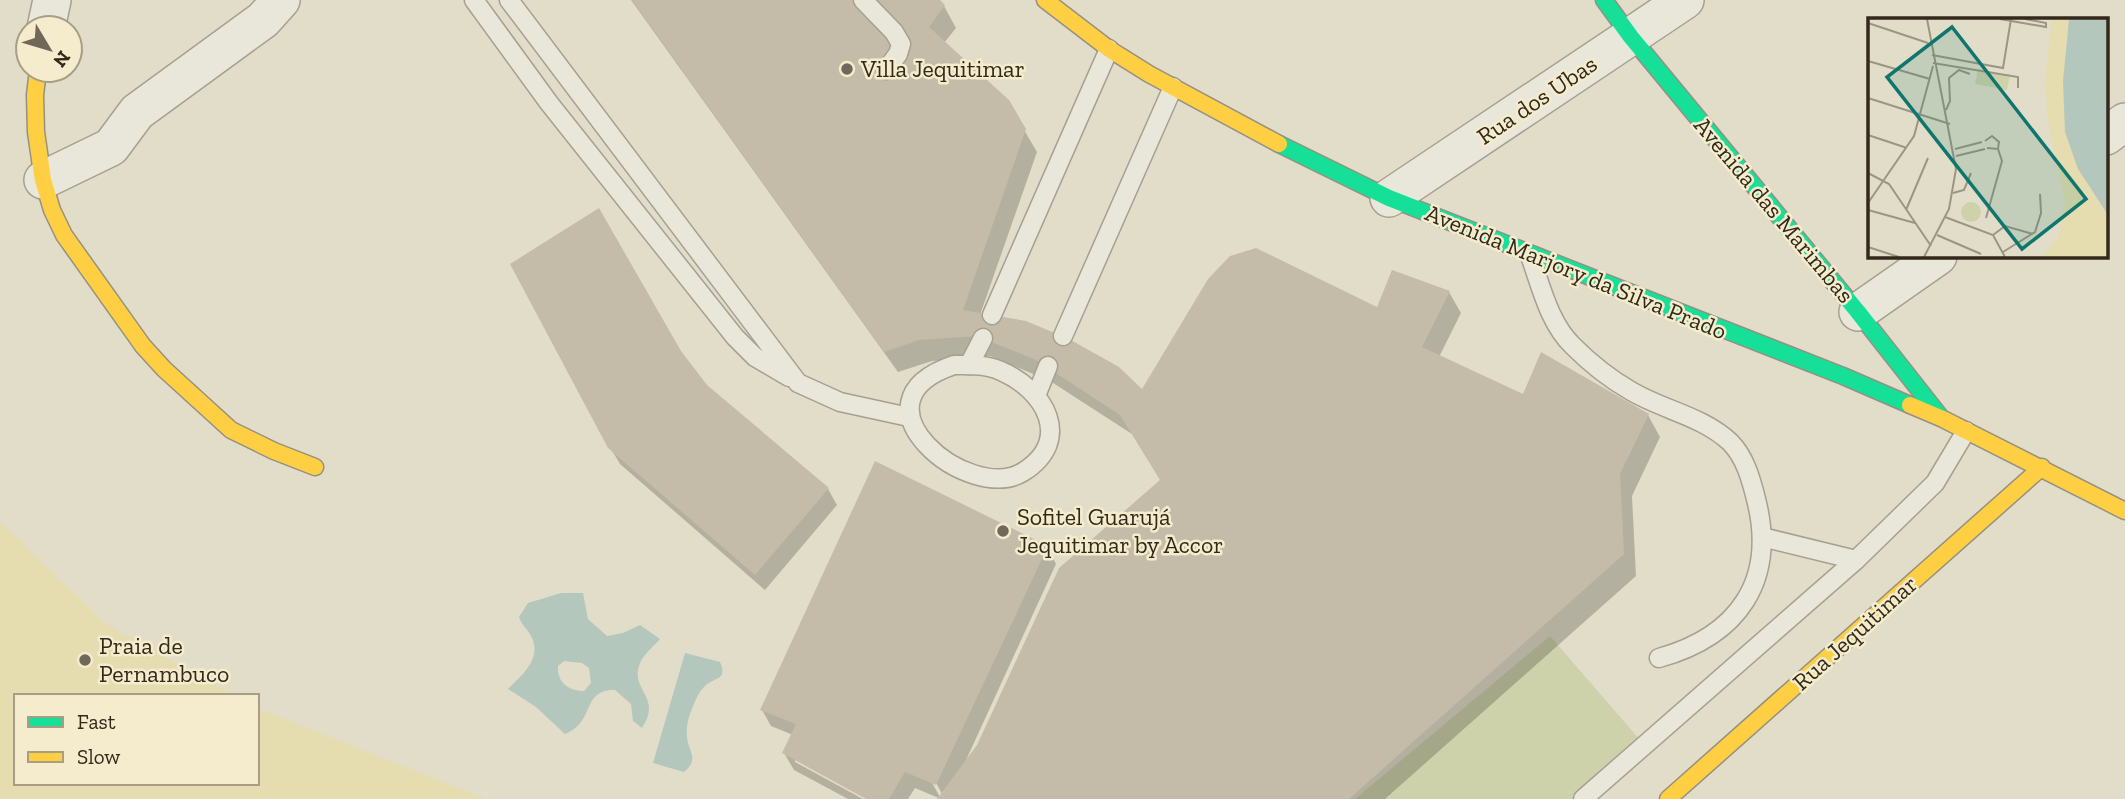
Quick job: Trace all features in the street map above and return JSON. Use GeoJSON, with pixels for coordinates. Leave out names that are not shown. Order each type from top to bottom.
{"type":"FeatureCollection","features":[{"type":"Feature","properties":{"kind":"street"},"geometry":{"type":"LineString","coordinates":[[43,180],[111,147],[138,113],[263,20],[281,0]]}},
{"type":"Feature","properties":{"kind":"street","name":"Avenida Marjory da Silva Prado"},"geometry":{"type":"LineString","coordinates":[[1045,0],[1109,49],[1173,87],[1248,128],[1389,198],[1843,376],[1943,419],[2125,511]]}},
{"type":"Feature","properties":{"kind":"street","name":"Avenida das Marimbas"},"geometry":{"type":"LineString","coordinates":[[1604,0],[1631,37],[1943,419]]}},
{"type":"Feature","properties":{"kind":"street","name":"Rua dos Ubas"},"geometry":{"type":"LineString","coordinates":[[1389,198],[1685,0]]}},
{"type":"Feature","properties":{"kind":"street"},"geometry":{"type":"LineString","coordinates":[[36,84],[36,132],[43,180],[52,210],[64,235],[143,346],[164,369],[231,430],[315,467]]}},
{"type":"Feature","properties":{"kind":"street"},"geometry":{"type":"LineString","coordinates":[[2108,135],[2125,122]]}},
{"type":"Feature","properties":{"kind":"street"},"geometry":{"type":"LineString","coordinates":[[1858,312],[1937,257]]}},
{"type":"Feature","properties":{"kind":"street","name":"Rua Jequitimar"},"geometry":{"type":"LineString","coordinates":[[1668,799],[2042,467]]}},
{"type":"Feature","properties":{"kind":"lane"},"geometry":{"type":"LineString","coordinates":[[474,0],[549,103],[735,337],[755,357],[798,383],[840,402],[909,417]]}},
{"type":"Feature","properties":{"kind":"lane"},"geometry":{"type":"LineString","coordinates":[[509,0],[798,383]]}},
{"type":"Feature","properties":{"kind":"lane"},"geometry":{"type":"LineString","coordinates":[[863,0],[894,32],[901,44],[898,54],[886,70]]}},
{"type":"Feature","properties":{"kind":"lane"},"geometry":{"type":"LineString","coordinates":[[992,315],[1109,49]]}},
{"type":"Feature","properties":{"kind":"lane"},"geometry":{"type":"LineString","coordinates":[[1063,336],[1173,87]]}},
{"type":"Feature","properties":{"kind":"lane"},"geometry":{"type":"LineString","coordinates":[[1529,252],[1554,321],[1570,344],[1604,373],[1632,392],[1710,427],[1732,444],[1750,472],[1762,537],[1761,564],[1754,590],[1737,612],[1709,635],[1682,652],[1659,658]]}},
{"type":"Feature","properties":{"kind":"lane"},"geometry":{"type":"LineString","coordinates":[[969,365],[983,338]]}},
{"type":"Feature","properties":{"kind":"lane"},"geometry":{"type":"LineString","coordinates":[[969,365],[1002,371],[1036,396],[1047,412],[1052,432],[1046,451],[1033,466],[1019,474],[996,477],[977,475],[961,469],[928,448],[917,435],[909,417],[913,396],[924,381],[938,371],[954,366],[969,365]]}},
{"type":"Feature","properties":{"kind":"lane"},"geometry":{"type":"LineString","coordinates":[[1036,396],[1048,366]]}},
{"type":"Feature","properties":{"kind":"lane"},"geometry":{"type":"LineString","coordinates":[[1583,799],[1856,560],[1935,483],[1966,431]]}},
{"type":"Feature","properties":{"kind":"lane"},"geometry":{"type":"LineString","coordinates":[[1762,537],[1856,560]]}},
{"type":"Feature","properties":{"kind":"green space"},"geometry":{"type":"Polygon","coordinates":[[[1550,636],[1647,748],[1588,799],[1355,799],[1550,636]]]}},
{"type":"Feature","properties":{"kind":"sand","name":"Praia de Pernambuco"},"geometry":{"type":"Polygon","coordinates":[[[0,522],[106,624],[232,694],[14,694],[14,785],[259,785],[259,709],[486,799],[0,799],[0,522]]]}},
{"type":"Feature","properties":{"kind":"shaded area"},"geometry":{"type":"Polygon","coordinates":[[[561,593],[583,593],[588,619],[607,636],[623,633],[640,625],[660,639],[643,658],[638,671],[638,679],[649,708],[642,728],[633,721],[631,704],[615,690],[597,695],[581,722],[565,734],[536,707],[508,689],[533,659],[534,644],[519,617],[528,603],[561,593]],[[564,661],[558,666],[558,672],[565,684],[584,691],[591,683],[589,668],[582,663],[564,661]]]}},
{"type":"Feature","properties":{"kind":"shaded area"},"geometry":{"type":"Polygon","coordinates":[[[685,653],[720,662],[722,672],[701,690],[691,712],[687,733],[692,759],[684,772],[653,763],[685,653]]]}},
{"type":"Feature","properties":{"kind":"building"},"geometry":{"type":"Polygon","coordinates":[[[632,0],[940,0],[945,5],[929,27],[1009,100],[1026,129],[963,310],[1026,321],[1069,339],[1119,367],[1142,389],[1208,279],[1230,256],[1256,248],[1377,307],[1392,270],[1450,291],[1422,347],[1523,394],[1541,352],[1649,414],[1620,474],[1624,554],[1349,799],[937,799],[977,745],[1059,568],[1160,480],[1120,415],[1036,360],[977,336],[919,340],[884,352],[632,0]]]}},
{"type":"Feature","properties":{"kind":"building"},"geometry":{"type":"Polygon","coordinates":[[[599,208],[681,351],[707,385],[829,488],[755,575],[608,448],[510,264],[599,208]]]}},
{"type":"Feature","properties":{"kind":"building"},"geometry":{"type":"Polygon","coordinates":[[[875,461],[1048,546],[936,785],[905,772],[889,799],[866,799],[782,753],[796,724],[760,710],[875,461]]]}},
{"type":"Feature","properties":{"kind":"traffic: fast"},"geometry":{"type":"LineString","coordinates":[[1604,0],[1631,37],[1858,312],[1939,415]]}},
{"type":"Feature","properties":{"kind":"traffic: fast"},"geometry":{"type":"LineString","coordinates":[[1279,144],[1389,198],[1843,376],[1910,405]]}},
{"type":"Feature","properties":{"kind":"traffic: slow"},"geometry":{"type":"LineString","coordinates":[[1045,0],[1109,49],[1149,74],[1279,144]]}},
{"type":"Feature","properties":{"kind":"traffic: slow"},"geometry":{"type":"LineString","coordinates":[[36,84],[36,132],[43,180],[52,210],[64,235],[143,346],[164,369],[231,430],[315,467]]}},
{"type":"Feature","properties":{"kind":"traffic: slow"},"geometry":{"type":"LineString","coordinates":[[1910,405],[2125,511]]}},
{"type":"Feature","properties":{"kind":"traffic: slow"},"geometry":{"type":"LineString","coordinates":[[1668,799],[2042,467]]}},
{"type":"Feature","properties":{"kind":"place","name":"Villa Jequitimar"},"geometry":{"type":"Point","coordinates":[847,69]}},
{"type":"Feature","properties":{"kind":"place","name":"Sofitel Guarujá Jequitimar by Accor"},"geometry":{"type":"Point","coordinates":[1003,531]}},
{"type":"Feature","properties":{"kind":"place","name":"Praia de Pernambuco"},"geometry":{"type":"Point","coordinates":[85,660]}}]}
